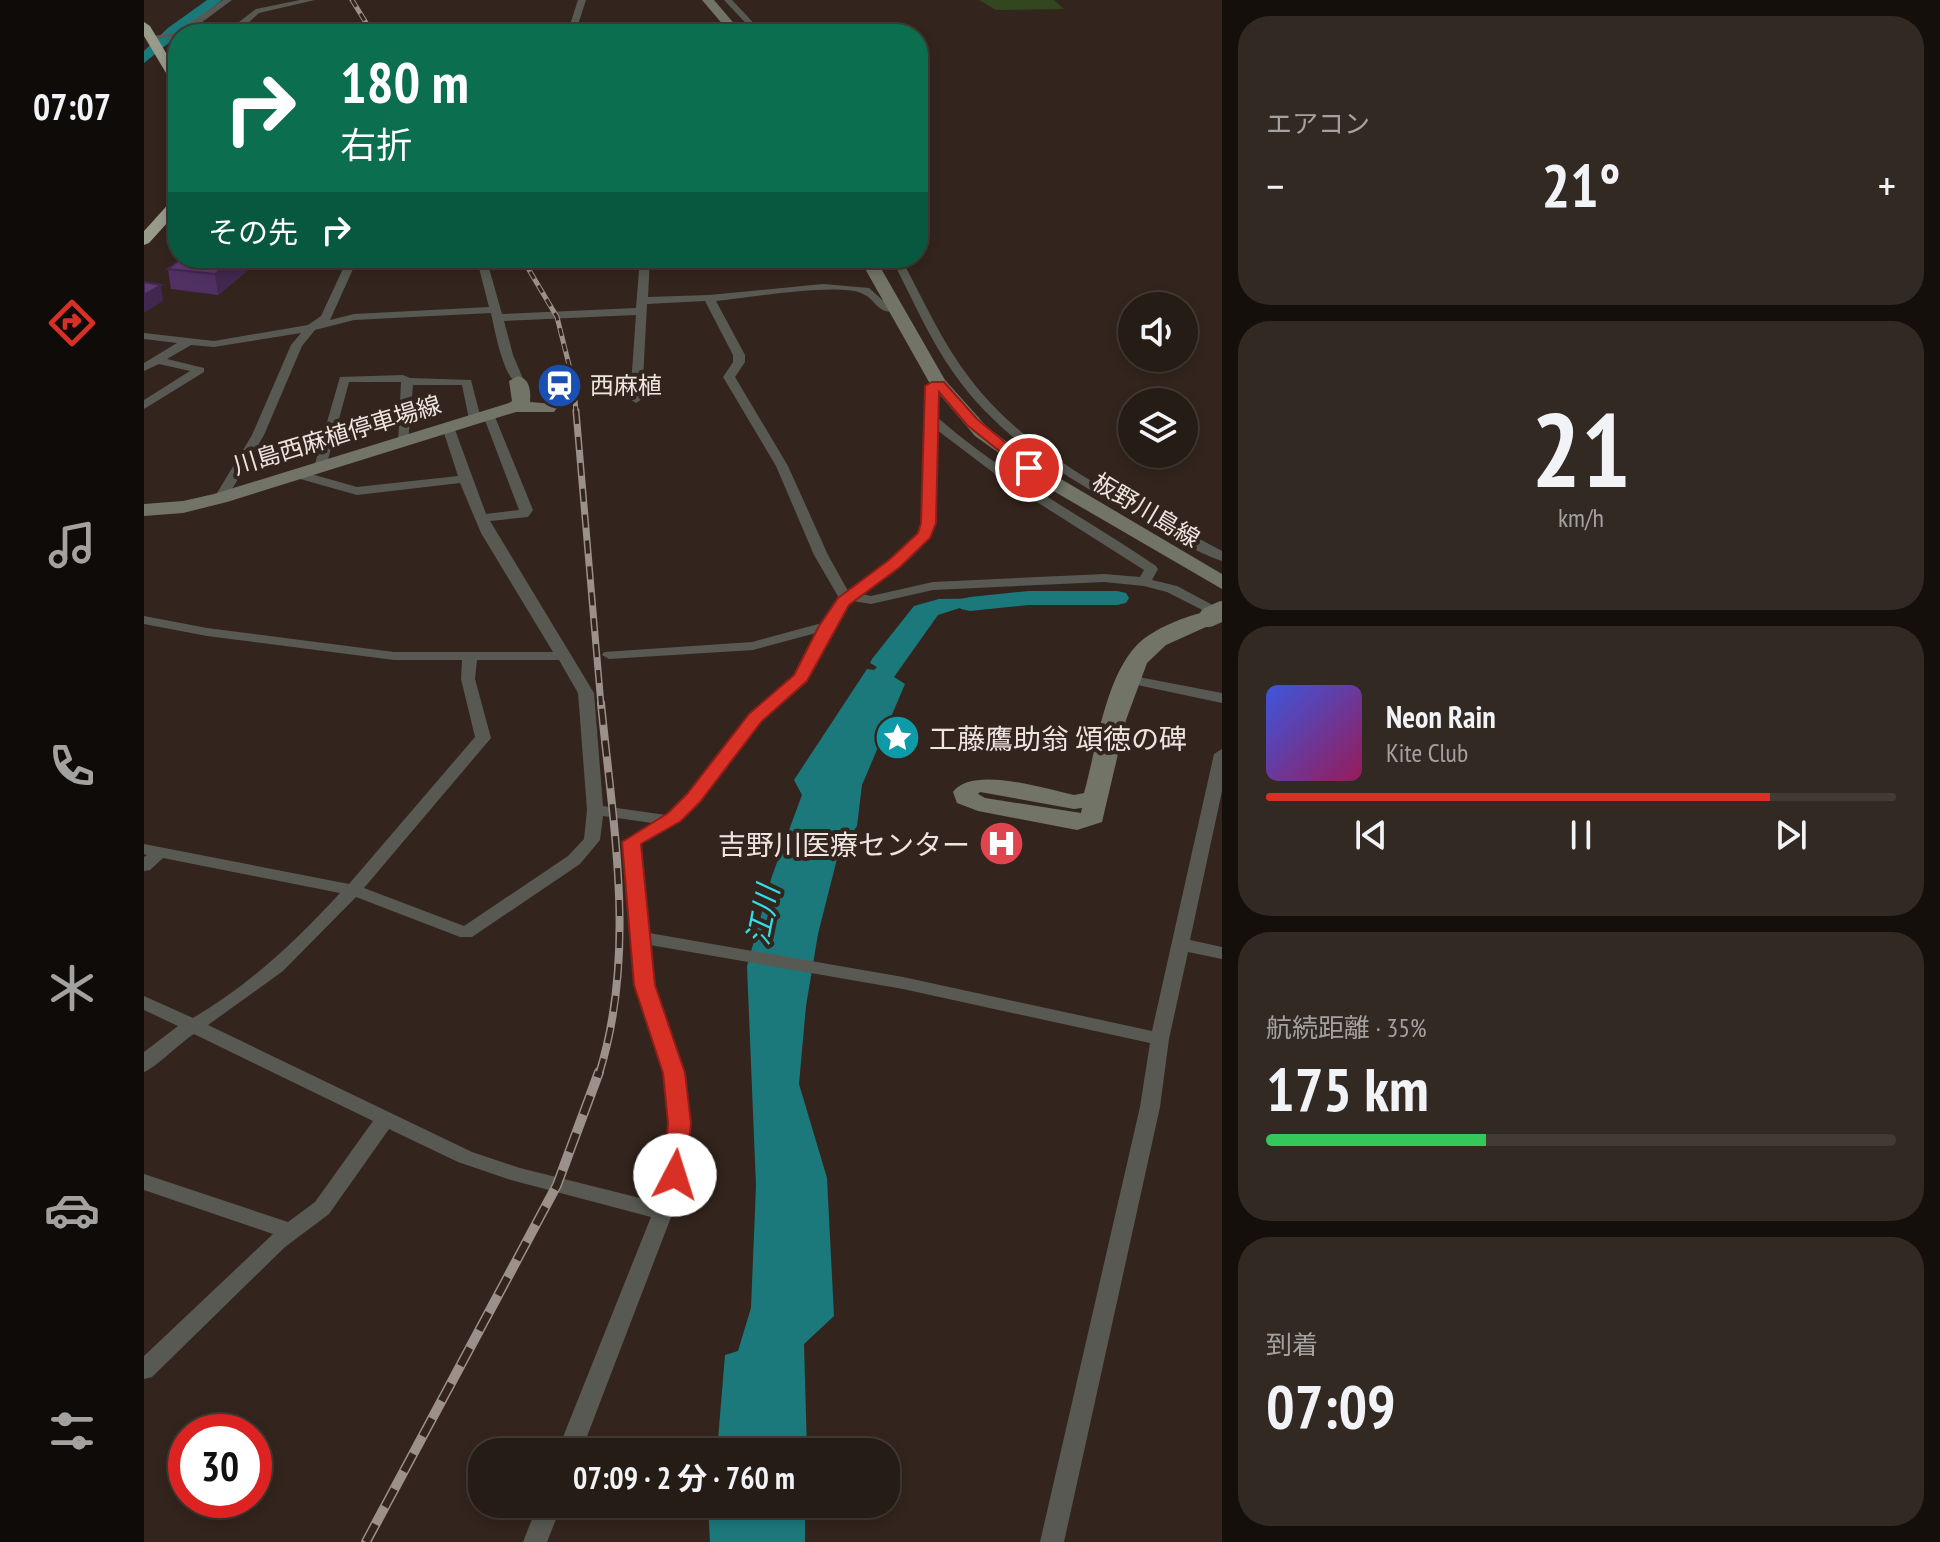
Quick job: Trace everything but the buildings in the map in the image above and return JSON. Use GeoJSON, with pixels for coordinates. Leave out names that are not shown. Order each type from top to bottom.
{"type":"FeatureCollection","features":[{"type":"Feature","properties":{"kind":"highway"},"geometry":{"type":"LineString","coordinates":[[154,39],[168,62]]}},
{"type":"Feature","properties":{"kind":"highway"},"geometry":{"type":"LineString","coordinates":[[144,240],[168,213]]}},
{"type":"Feature","properties":{"kind":"main road"},"geometry":{"type":"LineString","coordinates":[[708,0],[727,24]]}},
{"type":"Feature","properties":{"kind":"main road","name":"板野川島線"},"geometry":{"type":"LineString","coordinates":[[873,268],[939,385],[972,422],[1014,458],[1222,583]]}},
{"type":"Feature","properties":{"kind":"main road"},"geometry":{"type":"LineString","coordinates":[[515,407],[521,403],[522,391],[518,381]]}},
{"type":"Feature","properties":{"kind":"main road","name":"川島西麻植停車場線"},"geometry":{"type":"LineString","coordinates":[[144,510],[183,507],[220,498],[515,407],[548,408]]}},
{"type":"Feature","properties":{"kind":"main road"},"geometry":{"type":"LineString","coordinates":[[1095,798],[1136,659],[1176,631],[1218,615]]}},
{"type":"Feature","properties":{"kind":"street"},"geometry":{"type":"LineString","coordinates":[[193,24],[228,0]]}},
{"type":"Feature","properties":{"kind":"street"},"geometry":{"type":"LineString","coordinates":[[255,0],[286,5]]}},
{"type":"Feature","properties":{"kind":"street"},"geometry":{"type":"LineString","coordinates":[[241,24],[256,11],[311,0]]}},
{"type":"Feature","properties":{"kind":"street"},"geometry":{"type":"LineString","coordinates":[[574,24],[582,0]]}},
{"type":"Feature","properties":{"kind":"street"},"geometry":{"type":"LineString","coordinates":[[728,0],[751,24]]}},
{"type":"Feature","properties":{"kind":"street"},"geometry":{"type":"LineString","coordinates":[[220,498],[247,457],[297,345],[311,328],[326,318],[348,268]]}},
{"type":"Feature","properties":{"kind":"street"},"geometry":{"type":"LineString","coordinates":[[484,268],[518,381]]}},
{"type":"Feature","properties":{"kind":"street"},"geometry":{"type":"LineString","coordinates":[[636,399],[644,268]]}},
{"type":"Feature","properties":{"kind":"street"},"geometry":{"type":"LineString","coordinates":[[865,290],[870,268]]}},
{"type":"Feature","properties":{"kind":"street"},"geometry":{"type":"LineString","coordinates":[[901,268],[957,369],[1012,429],[1077,475],[1222,557]]}},
{"type":"Feature","properties":{"kind":"street"},"geometry":{"type":"LineString","coordinates":[[144,336],[214,344],[311,328],[354,317],[496,314],[641,306],[815,287],[865,290],[884,308],[894,310]]}},
{"type":"Feature","properties":{"kind":"street"},"geometry":{"type":"LineString","coordinates":[[709,298],[739,355],[739,362],[729,377],[782,466],[821,555],[843,595],[849,599],[871,600],[945,586],[1104,578],[1144,582],[1183,594],[1218,615]]}},
{"type":"Feature","properties":{"kind":"street"},"geometry":{"type":"LineString","coordinates":[[144,368],[189,341]]}},
{"type":"Feature","properties":{"kind":"street"},"geometry":{"type":"LineString","coordinates":[[144,405],[200,370],[157,360]]}},
{"type":"Feature","properties":{"kind":"street"},"geometry":{"type":"LineString","coordinates":[[320,467],[344,379],[403,378],[407,381],[467,382],[526,510],[523,514],[482,518]]}},
{"type":"Feature","properties":{"kind":"street"},"geometry":{"type":"LineString","coordinates":[[402,442],[407,381]]}},
{"type":"Feature","properties":{"kind":"street"},"geometry":{"type":"LineString","coordinates":[[631,842],[669,820],[694,798],[755,717],[801,677],[827,626],[849,599],[914,548],[925,535],[929,523],[927,482],[933,420],[932,386],[939,385]]}},
{"type":"Feature","properties":{"kind":"street"},"geometry":{"type":"LineString","coordinates":[[933,420],[955,441],[992,468],[1151,569],[1144,582]]}},
{"type":"Feature","properties":{"kind":"street"},"geometry":{"type":"LineString","coordinates":[[144,866],[152,850],[353,890],[466,933],[574,860],[592,840],[595,810],[586,693],[500,555],[465,479],[448,427]]}},
{"type":"Feature","properties":{"kind":"street"},"geometry":{"type":"LineString","coordinates":[[297,474],[357,491],[465,479]]}},
{"type":"Feature","properties":{"kind":"street"},"geometry":{"type":"LineString","coordinates":[[144,620],[207,632],[394,656],[562,656]]}},
{"type":"Feature","properties":{"kind":"street"},"geometry":{"type":"LineString","coordinates":[[609,655],[753,646],[827,626]]}},
{"type":"Feature","properties":{"kind":"street"},"geometry":{"type":"LineString","coordinates":[[144,1065],[191,1024],[222,1008],[276,967],[353,890],[483,738],[468,679],[470,658]]}},
{"type":"Feature","properties":{"kind":"street"},"geometry":{"type":"LineString","coordinates":[[1128,679],[1222,698]]}},
{"type":"Feature","properties":{"kind":"street"},"geometry":{"type":"LineString","coordinates":[[1052,1542],[1150,1107],[1160,1039],[1222,754]]}},
{"type":"Feature","properties":{"kind":"street"},"geometry":{"type":"LineString","coordinates":[[595,810],[669,820]]}},
{"type":"Feature","properties":{"kind":"street"},"geometry":{"type":"LineString","coordinates":[[574,1438],[675,1175],[679,1123],[674,1073],[645,985],[628,813]]}},
{"type":"Feature","properties":{"kind":"street"},"geometry":{"type":"LineString","coordinates":[[640,937],[830,969],[1160,1039]]}},
{"type":"Feature","properties":{"kind":"street"},"geometry":{"type":"LineString","coordinates":[[1180,944],[1222,953]]}},
{"type":"Feature","properties":{"kind":"street"},"geometry":{"type":"LineString","coordinates":[[144,1002],[385,1120],[494,1167],[663,1212]]}},
{"type":"Feature","properties":{"kind":"street"},"geometry":{"type":"LineString","coordinates":[[144,1370],[289,1231],[322,1208],[385,1120]]}},
{"type":"Feature","properties":{"kind":"street"},"geometry":{"type":"LineString","coordinates":[[144,1182],[289,1231]]}},
{"type":"Feature","properties":{"kind":"street"},"geometry":{"type":"LineString","coordinates":[[535,1542],[544,1518]]}},
{"type":"Feature","properties":{"kind":"green space"},"geometry":{"type":"Polygon","coordinates":[[[979,0],[1054,0],[1064,9],[996,10],[979,0]]]}},
{"type":"Feature","properties":{"kind":"water"},"geometry":{"type":"Polygon","coordinates":[[[1007,598],[1009,604],[960,608],[938,615],[894,677],[905,684],[862,785],[857,826],[839,851],[818,934],[806,1006],[799,1084],[827,1178],[834,1316],[804,1344],[807,1438],[718,1438],[725,1355],[738,1351],[751,1308],[756,1186],[747,966],[772,876],[802,795],[794,780],[867,669],[877,667],[870,663],[872,659],[914,606],[939,599],[1007,598]]]}},
{"type":"Feature","properties":{"kind":"water"},"geometry":{"type":"Polygon","coordinates":[[[709,1518],[805,1518],[805,1542],[710,1542],[709,1518]]]}},
{"type":"Feature","properties":{"kind":"waterway"},"geometry":{"type":"LineString","coordinates":[[182,24],[215,0]]}},
{"type":"Feature","properties":{"kind":"waterway"},"geometry":{"type":"LineString","coordinates":[[144,59],[168,36]]}},
{"type":"Feature","properties":{"kind":"waterway","name":"江川"},"geometry":{"type":"LineString","coordinates":[[970,604],[1029,598],[1117,598]]}},
{"type":"Feature","properties":{"kind":"railway"},"geometry":{"type":"LineString","coordinates":[[352,0],[367,24]]}},
{"type":"Feature","properties":{"kind":"railway"},"geometry":{"type":"LineString","coordinates":[[528,268],[557,317],[574,385],[576,413]]}},
{"type":"Feature","properties":{"kind":"railway"},"geometry":{"type":"LineString","coordinates":[[576,411],[601,705]]}},
{"type":"Feature","properties":{"kind":"railway"},"geometry":{"type":"LineString","coordinates":[[599,1074],[617,982],[619,936],[616,843],[601,703]]}},
{"type":"Feature","properties":{"kind":"railway"},"geometry":{"type":"LineString","coordinates":[[366,1542],[557,1185],[599,1072]]}},
{"type":"Feature","properties":{"kind":"place","name":"西麻植"},"geometry":{"type":"Point","coordinates":[559,385]}},
{"type":"Feature","properties":{"kind":"place","name":"工藤鷹助翁 頌徳の碑"},"geometry":{"type":"Point","coordinates":[898,738]}},
{"type":"Feature","properties":{"kind":"place","name":"吉野川医療センター"},"geometry":{"type":"Point","coordinates":[1001,844]}},
{"type":"Feature","properties":{"kind":"route"},"geometry":{"type":"LineString","coordinates":[[675,1175],[679,1123],[674,1073],[645,985],[631,842],[674,817],[694,798],[755,717],[801,677],[843,602],[895,564],[925,535],[929,523],[927,482],[933,420],[932,386],[939,385],[972,422],[1029,468]]}}]}
